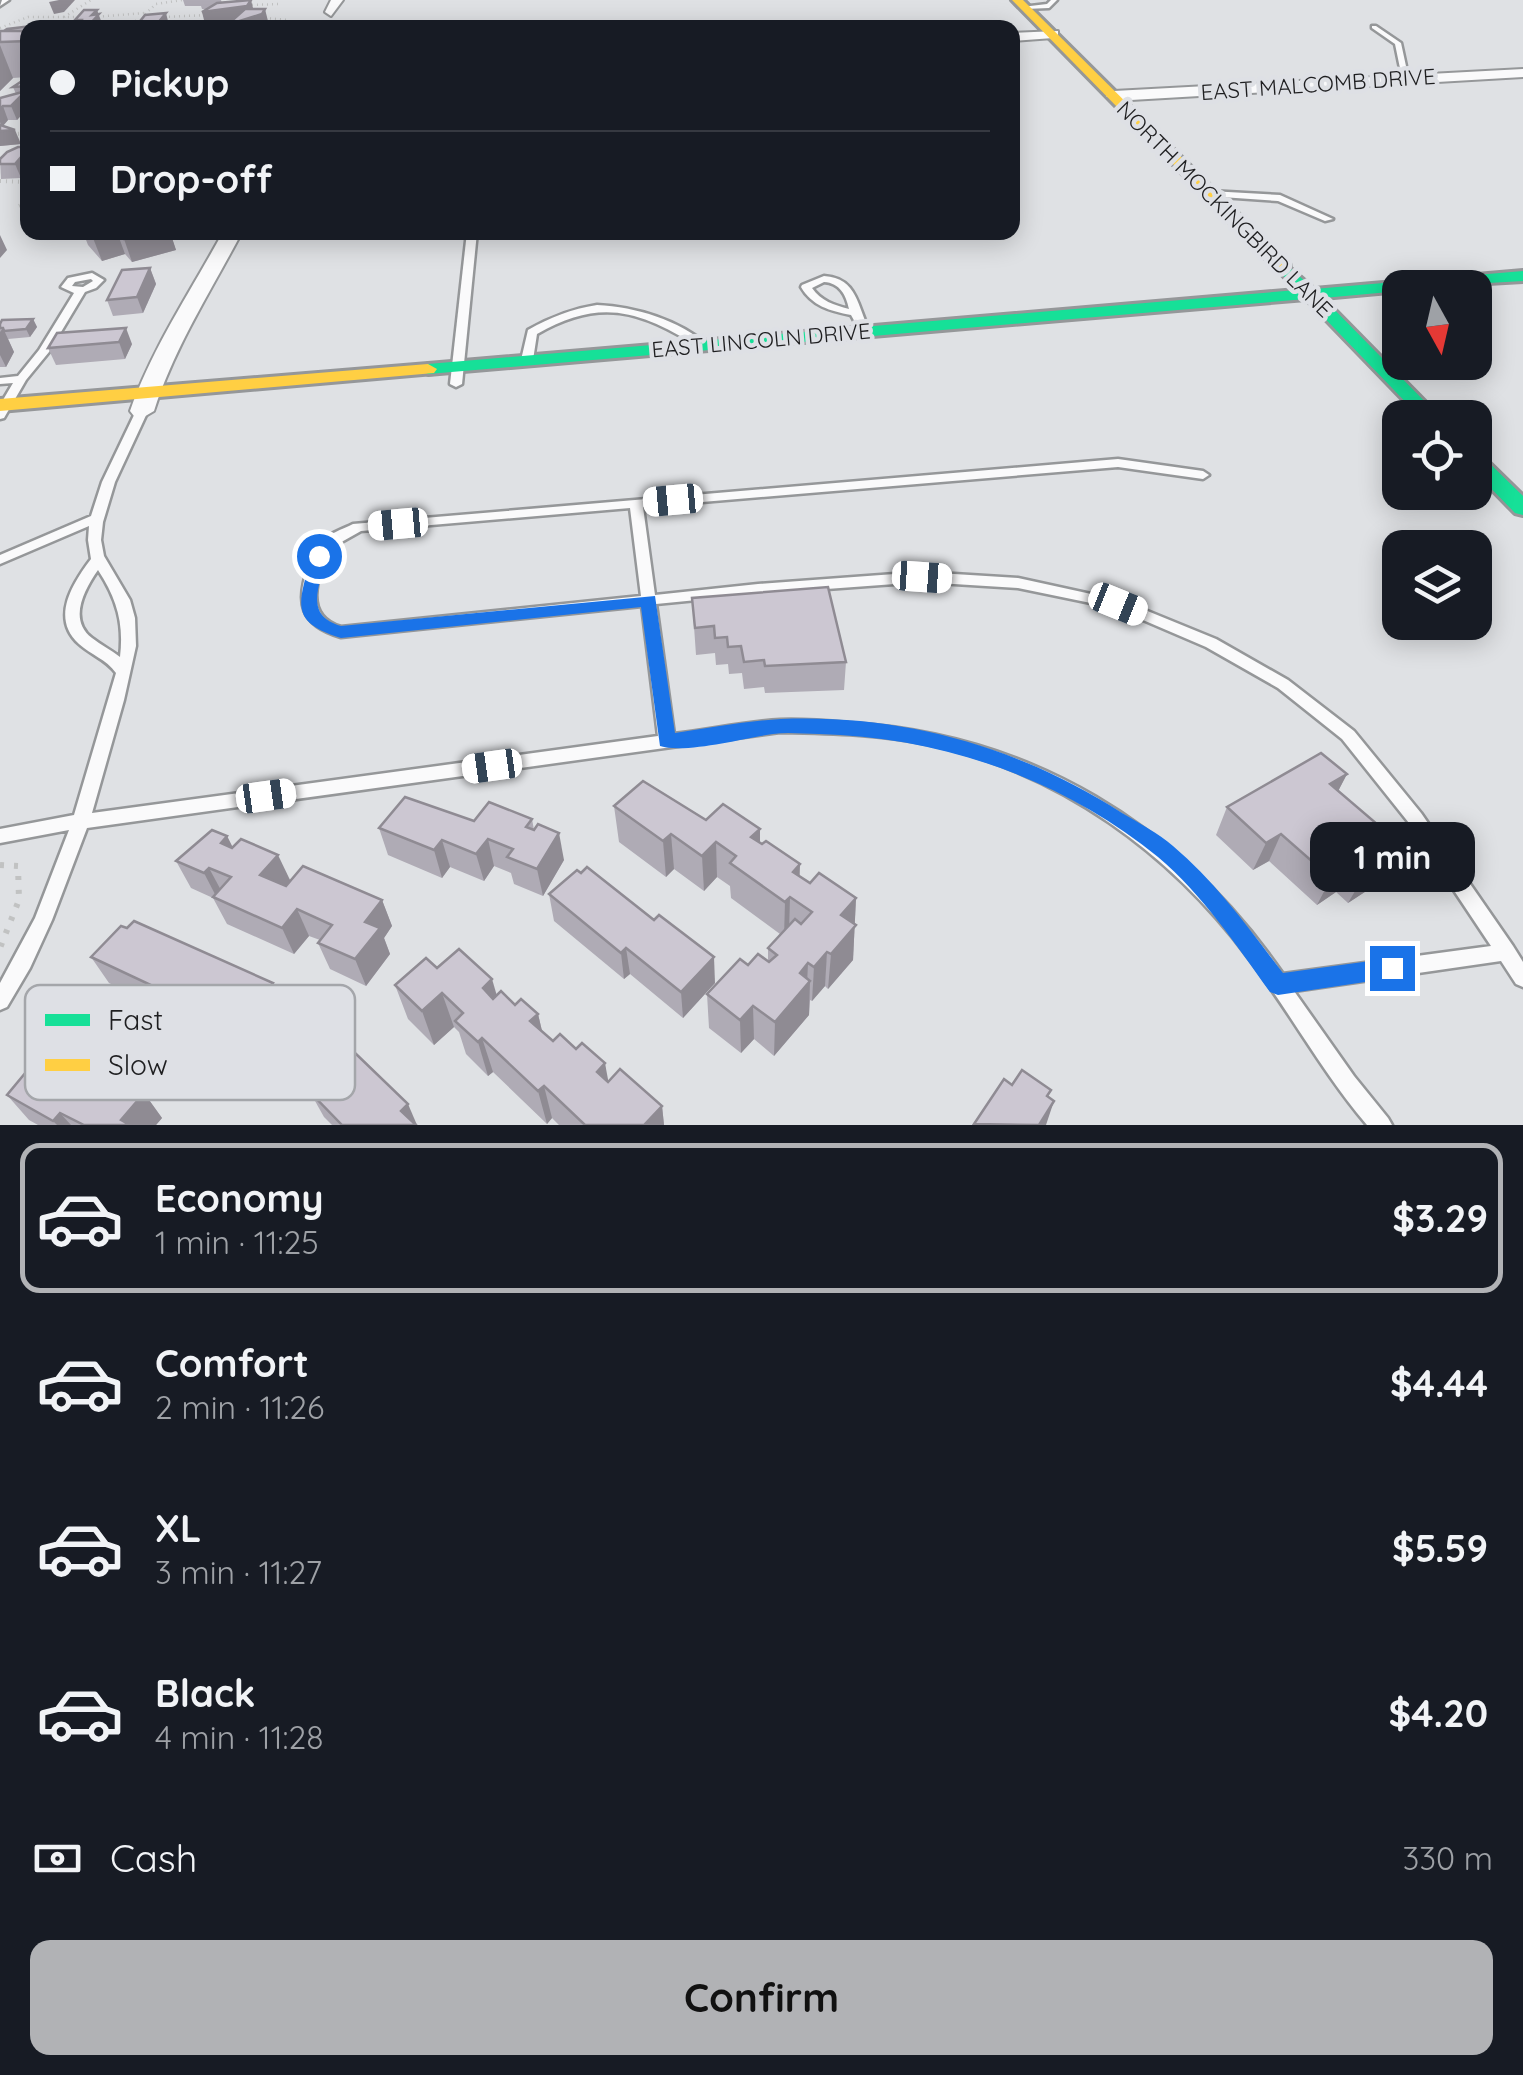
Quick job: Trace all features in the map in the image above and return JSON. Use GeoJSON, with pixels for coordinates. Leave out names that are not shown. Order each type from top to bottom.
{"type":"FeatureCollection","features":[{"type":"Feature","properties":{"kind":"main road","name":"NORTH MOCKINGBIRD LANE"},"geometry":{"type":"LineString","coordinates":[[1021,4],[1414,400]]}},
{"type":"Feature","properties":{"kind":"main road","name":"EAST LINCOLN DRIVE"},"geometry":{"type":"LineString","coordinates":[[457,375],[527,360],[860,331],[1315,301],[1523,276]]}},
{"type":"Feature","properties":{"kind":"main road"},"geometry":{"type":"LineString","coordinates":[[1492,294],[1523,291]]}},
{"type":"Feature","properties":{"kind":"main road","name":"EAST LINCOLN DRIVE"},"geometry":{"type":"LineString","coordinates":[[1315,301],[1382,302]]}},
{"type":"Feature","properties":{"kind":"main road","name":"EAST LINCOLN DRIVE"},"geometry":{"type":"LineString","coordinates":[[2,412],[457,375],[860,331]]}},
{"type":"Feature","properties":{"kind":"main road"},"geometry":{"type":"LineString","coordinates":[[1492,477],[1523,508]]}},
{"type":"Feature","properties":{"kind":"street"},"geometry":{"type":"LineString","coordinates":[[1020,36],[1053,34]]}},
{"type":"Feature","properties":{"kind":"street","name":"EAST MALCOMB DRIVE"},"geometry":{"type":"LineString","coordinates":[[1114,96],[1523,73]]}},
{"type":"Feature","properties":{"kind":"street"},"geometry":{"type":"LineString","coordinates":[[146,402],[158,363],[174,342],[229,240]]}},
{"type":"Feature","properties":{"kind":"lane"},"geometry":{"type":"LineString","coordinates":[[1021,4],[1049,6],[1054,0]]}},
{"type":"Feature","properties":{"kind":"lane"},"geometry":{"type":"LineString","coordinates":[[1374,27],[1398,43],[1406,78]]}},
{"type":"Feature","properties":{"kind":"lane"},"geometry":{"type":"LineString","coordinates":[[1210,194],[1280,198],[1328,219]]}},
{"type":"Feature","properties":{"kind":"lane"},"geometry":{"type":"LineString","coordinates":[[457,375],[471,240]]}},
{"type":"Feature","properties":{"kind":"lane"},"geometry":{"type":"LineString","coordinates":[[824,280],[843,284],[852,293],[860,331],[810,296],[806,288],[824,280]]}},
{"type":"Feature","properties":{"kind":"lane"},"geometry":{"type":"LineString","coordinates":[[2,412],[81,290]]}},
{"type":"Feature","properties":{"kind":"lane"},"geometry":{"type":"LineString","coordinates":[[527,360],[532,332],[554,317],[603,308],[637,310],[658,317],[703,345]]}},
{"type":"Feature","properties":{"kind":"lane"},"geometry":{"type":"LineString","coordinates":[[0,381],[21,379]]}},
{"type":"Feature","properties":{"kind":"lane"},"geometry":{"type":"LineString","coordinates":[[0,1001],[35,936],[78,822],[123,672],[131,630],[127,607],[98,560],[94,541],[97,518],[146,402]]}},
{"type":"Feature","properties":{"kind":"lane"},"geometry":{"type":"LineString","coordinates":[[1203,475],[1118,463],[358,527],[323,546],[308,602],[318,625],[341,632],[922,577],[1018,583],[1134,611],[1211,643],[1283,684],[1348,735],[1415,818],[1523,978]]}},
{"type":"Feature","properties":{"kind":"lane"},"geometry":{"type":"LineString","coordinates":[[636,504],[667,741]]}},
{"type":"Feature","properties":{"kind":"lane"},"geometry":{"type":"LineString","coordinates":[[0,560],[97,518]]}},
{"type":"Feature","properties":{"kind":"lane"},"geometry":{"type":"LineString","coordinates":[[98,560],[84,579],[72,616],[75,630],[84,640],[115,658],[123,672]]}},
{"type":"Feature","properties":{"kind":"lane"},"geometry":{"type":"LineString","coordinates":[[0,836],[780,726],[852,728],[933,739],[994,756],[1076,793],[1164,851],[1215,901],[1278,984],[1346,1087],[1381,1125]]}},
{"type":"Feature","properties":{"kind":"lane"},"geometry":{"type":"LineString","coordinates":[[1278,984],[1506,952]]}},
{"type":"Feature","properties":{"kind":"path"},"geometry":{"type":"LineString","coordinates":[[64,16],[91,0]]}},
{"type":"Feature","properties":{"kind":"path"},"geometry":{"type":"LineString","coordinates":[[152,0],[182,0]]}},
{"type":"Feature","properties":{"kind":"path"},"geometry":{"type":"LineString","coordinates":[[142,19],[161,2]]}},
{"type":"Feature","properties":{"kind":"path"},"geometry":{"type":"LineString","coordinates":[[236,6],[281,4]]}},
{"type":"Feature","properties":{"kind":"path"},"geometry":{"type":"LineString","coordinates":[[38,16],[47,8]]}},
{"type":"Feature","properties":{"kind":"path"},"geometry":{"type":"LineString","coordinates":[[135,20],[217,12]]}},
{"type":"Feature","properties":{"kind":"path"},"geometry":{"type":"LineString","coordinates":[[25,20],[38,16],[145,13]]}},
{"type":"Feature","properties":{"kind":"path"},"geometry":{"type":"LineString","coordinates":[[256,20],[289,20]]}},
{"type":"Feature","properties":{"kind":"path"},"geometry":{"type":"LineString","coordinates":[[0,865],[18,866],[19,900],[0,948]]}},
{"type":"Feature","properties":{"kind":"building"},"geometry":{"type":"Polygon","coordinates":[[[251,0],[247,6],[202,12],[217,3],[251,0]]]}},
{"type":"Feature","properties":{"kind":"building"},"geometry":{"type":"Polygon","coordinates":[[[245,9],[265,9],[262,14],[233,20],[245,9]]]}},
{"type":"Feature","properties":{"kind":"building"},"geometry":{"type":"Polygon","coordinates":[[[84,10],[97,10],[92,15],[99,14],[94,20],[75,20],[84,10]]]}},
{"type":"Feature","properties":{"kind":"building"},"geometry":{"type":"Polygon","coordinates":[[[166,13],[160,20],[141,20],[145,15],[166,13]]]}},
{"type":"Feature","properties":{"kind":"building"},"geometry":{"type":"Polygon","coordinates":[[[0,31],[20,31],[20,41],[0,42],[0,31]]]}},
{"type":"Feature","properties":{"kind":"building"},"geometry":{"type":"Polygon","coordinates":[[[20,93],[11,106],[0,109],[0,98],[20,93]]]}},
{"type":"Feature","properties":{"kind":"building"},"geometry":{"type":"Polygon","coordinates":[[[20,147],[20,158],[15,164],[0,164],[7,152],[20,147]]]}},
{"type":"Feature","properties":{"kind":"building"},"geometry":{"type":"Polygon","coordinates":[[[150,268],[137,297],[107,300],[122,270],[150,268]]]}},
{"type":"Feature","properties":{"kind":"building"},"geometry":{"type":"Polygon","coordinates":[[[33,319],[26,329],[0,328],[2,320],[33,319]]]}},
{"type":"Feature","properties":{"kind":"building"},"geometry":{"type":"Polygon","coordinates":[[[126,328],[119,342],[48,348],[57,333],[126,328]]]}},
{"type":"Feature","properties":{"kind":"building"},"geometry":{"type":"Polygon","coordinates":[[[828,587],[846,662],[765,666],[764,660],[744,662],[741,646],[728,647],[727,637],[715,638],[714,626],[695,628],[692,598],[828,587]]]}},
{"type":"Feature","properties":{"kind":"building"},"geometry":{"type":"Polygon","coordinates":[[[1321,753],[1347,774],[1330,784],[1384,830],[1371,838],[1393,857],[1364,876],[1351,865],[1331,878],[1281,834],[1266,843],[1227,807],[1321,753]]]}},
{"type":"Feature","properties":{"kind":"building"},"geometry":{"type":"Polygon","coordinates":[[[643,781],[706,820],[723,804],[760,829],[751,837],[762,844],[766,841],[800,864],[793,872],[810,883],[819,873],[856,898],[841,915],[856,925],[831,954],[827,952],[814,967],[808,963],[800,973],[810,981],[775,1022],[753,1006],[740,1020],[707,994],[740,959],[748,965],[758,954],[769,962],[777,955],[768,948],[795,919],[801,924],[812,912],[790,897],[785,902],[730,863],[736,856],[716,842],[702,856],[671,834],[663,841],[614,806],[643,781]]]}},
{"type":"Feature","properties":{"kind":"building"},"geometry":{"type":"Polygon","coordinates":[[[405,797],[474,821],[489,802],[532,819],[526,827],[534,830],[538,824],[559,833],[537,869],[507,857],[513,849],[488,839],[476,854],[442,840],[434,850],[379,828],[405,797]]]}},
{"type":"Feature","properties":{"kind":"building"},"geometry":{"type":"Polygon","coordinates":[[[212,830],[227,836],[221,843],[232,848],[241,839],[278,855],[260,875],[286,886],[303,866],[382,900],[365,922],[380,928],[355,959],[318,943],[332,925],[297,909],[282,928],[213,897],[231,877],[209,868],[204,873],[176,861],[212,830]]]}},
{"type":"Feature","properties":{"kind":"building"},"geometry":{"type":"Polygon","coordinates":[[[587,867],[654,920],[659,915],[714,957],[681,992],[626,948],[621,953],[549,894],[577,870],[581,873],[587,867]]]}},
{"type":"Feature","properties":{"kind":"building"},"geometry":{"type":"Polygon","coordinates":[[[134,921],[273,983],[151,985],[91,957],[121,926],[127,928],[134,921]]]}},
{"type":"Feature","properties":{"kind":"building"},"geometry":{"type":"Polygon","coordinates":[[[459,949],[492,979],[483,988],[493,999],[501,991],[515,1005],[521,999],[538,1014],[530,1021],[553,1041],[560,1034],[576,1049],[582,1043],[605,1063],[597,1072],[608,1082],[620,1069],[662,1106],[644,1125],[585,1125],[544,1086],[538,1091],[482,1038],[478,1042],[455,1021],[463,1013],[442,993],[422,1011],[395,985],[426,958],[437,968],[459,949]]]}},
{"type":"Feature","properties":{"kind":"building"},"geometry":{"type":"Polygon","coordinates":[[[355,1053],[408,1104],[401,1111],[416,1125],[342,1125],[318,1100],[355,1100],[355,1053]]]}},
{"type":"Feature","properties":{"kind":"building"},"geometry":{"type":"Polygon","coordinates":[[[1022,1070],[1051,1090],[1047,1096],[1054,1101],[1039,1125],[974,1124],[1004,1079],[1012,1085],[1022,1070]]]}},
{"type":"Feature","properties":{"kind":"building"},"geometry":{"type":"Polygon","coordinates":[[[25,1073],[25,1100],[138,1100],[121,1120],[130,1125],[84,1125],[60,1113],[53,1121],[7,1095],[25,1073]]]}},
{"type":"Feature","properties":{"kind":"traffic: fast"},"geometry":{"type":"LineString","coordinates":[[1284,268],[1414,400]]}},
{"type":"Feature","properties":{"kind":"traffic: fast"},"geometry":{"type":"LineString","coordinates":[[428,369],[1523,276]]}},
{"type":"Feature","properties":{"kind":"traffic: fast"},"geometry":{"type":"LineString","coordinates":[[1492,477],[1523,508]]}},
{"type":"Feature","properties":{"kind":"traffic: slow"},"geometry":{"type":"LineString","coordinates":[[1017,0],[1284,268]]}},
{"type":"Feature","properties":{"kind":"traffic: slow"},"geometry":{"type":"LineString","coordinates":[[0,405],[428,369]]}},
{"type":"Feature","properties":{"kind":"route"},"geometry":{"type":"LineString","coordinates":[[319,556],[308,602],[311,616],[318,625],[341,632],[649,600],[667,741],[780,726],[852,728],[933,739],[994,756],[1076,793],[1164,851],[1215,901],[1278,984],[1392,968]]}}]}
